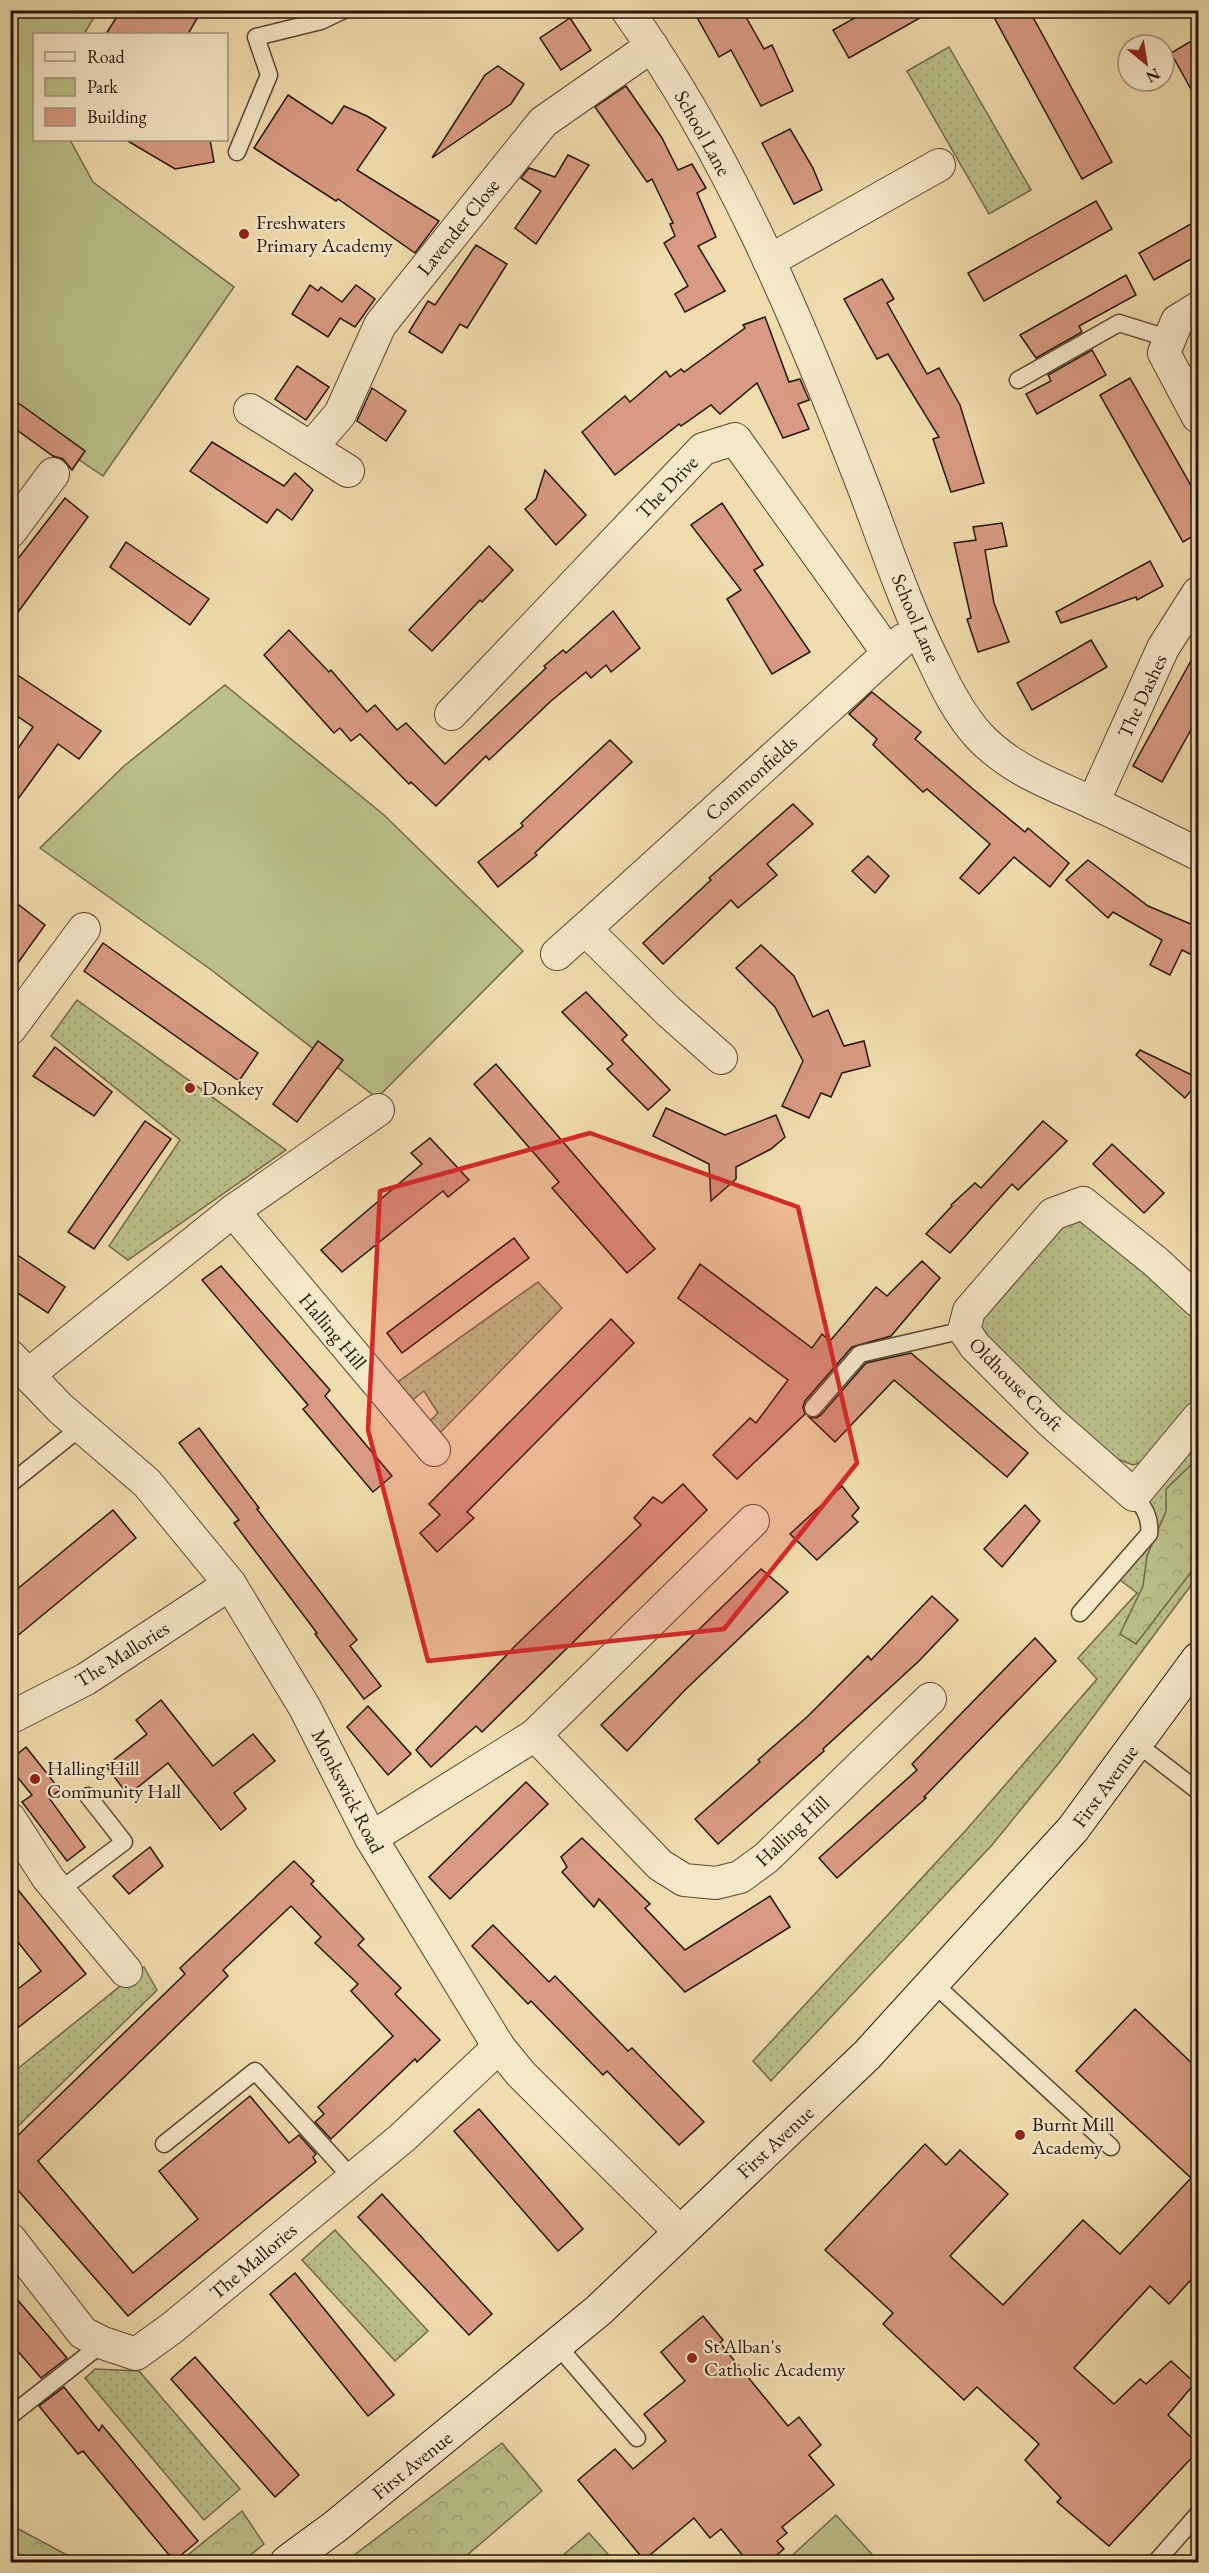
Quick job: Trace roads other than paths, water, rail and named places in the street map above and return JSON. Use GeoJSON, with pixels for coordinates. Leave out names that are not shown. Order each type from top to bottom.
{"type":"FeatureCollection","features":[{"type":"Feature","properties":{"kind":"street","name":"School Lane"},"geometry":{"type":"LineString","coordinates":[[627,10],[652,46],[714,148],[770,261],[862,485],[917,627],[954,703],[980,736],[1011,764],[1046,783],[1198,854]]}},
{"type":"Feature","properties":{"kind":"street","name":"Lavender Close"},"geometry":{"type":"LineString","coordinates":[[311,448],[340,414],[380,325],[543,122],[652,46]]}},
{"type":"Feature","properties":{"kind":"street"},"geometry":{"type":"LineString","coordinates":[[770,261],[939,165]]}},
{"type":"Feature","properties":{"kind":"street"},"geometry":{"type":"LineString","coordinates":[[1198,308],[1177,321],[1164,353],[1198,417]]}},
{"type":"Feature","properties":{"kind":"street"},"geometry":{"type":"LineString","coordinates":[[250,410],[348,471]]}},
{"type":"Feature","properties":{"kind":"street","name":"The Drive"},"geometry":{"type":"LineString","coordinates":[[451,714],[703,449],[735,439],[888,653]]}},
{"type":"Feature","properties":{"kind":"street"},"geometry":{"type":"LineString","coordinates":[[10,532],[53,474]]}},
{"type":"Feature","properties":{"kind":"street","name":"The Dashes"},"geometry":{"type":"LineString","coordinates":[[1093,803],[1163,648],[1198,593]]}},
{"type":"Feature","properties":{"kind":"street","name":"Commonfields"},"geometry":{"type":"LineString","coordinates":[[557,954],[917,627]]}},
{"type":"Feature","properties":{"kind":"street"},"geometry":{"type":"LineString","coordinates":[[10,1029],[84,929]]}},
{"type":"Feature","properties":{"kind":"street"},"geometry":{"type":"LineString","coordinates":[[585,929],[668,1011],[721,1058]]}},
{"type":"Feature","properties":{"kind":"street"},"geometry":{"type":"LineString","coordinates":[[19,1365],[378,1110]]}},
{"type":"Feature","properties":{"kind":"street","name":"Oldhouse Croft"},"geometry":{"type":"LineString","coordinates":[[1134,1495],[1050,1421],[975,1346],[963,1330],[969,1311],[1053,1214],[1083,1203],[1156,1262],[1198,1301]]}},
{"type":"Feature","properties":{"kind":"street","name":"Halling Hill"},"geometry":{"type":"LineString","coordinates":[[233,1211],[434,1450]]}},
{"type":"Feature","properties":{"kind":"street","name":"Monkswick Road"},"geometry":{"type":"LineString","coordinates":[[19,1365],[81,1426],[147,1483],[230,1584],[305,1708],[371,1838],[499,2047],[520,2074],[679,2231]]}},
{"type":"Feature","properties":{"kind":"street"},"geometry":{"type":"LineString","coordinates":[[1134,1495],[1198,1418]]}},
{"type":"Feature","properties":{"kind":"street"},"geometry":{"type":"LineString","coordinates":[[371,1838],[535,1736],[753,1521]]}},
{"type":"Feature","properties":{"kind":"street","name":"The Mallories"},"geometry":{"type":"LineString","coordinates":[[10,1718],[86,1679],[230,1584]]}},
{"type":"Feature","properties":{"kind":"street","name":"First Avenue"},"geometry":{"type":"LineString","coordinates":[[287,2562],[336,2526],[599,2310],[679,2231],[867,2055],[1073,1829],[1198,1659]]}},
{"type":"Feature","properties":{"kind":"street","name":"Halling Hill"},"geometry":{"type":"LineString","coordinates":[[535,1736],[660,1865],[684,1880],[716,1883],[740,1877],[766,1858],[930,1699]]}},
{"type":"Feature","properties":{"kind":"street"},"geometry":{"type":"LineString","coordinates":[[10,1819],[59,1892],[126,1971]]}},
{"type":"Feature","properties":{"kind":"street","name":"The Mallories"},"geometry":{"type":"LineString","coordinates":[[10,2239],[83,2333],[103,2343],[136,2354],[172,2328],[402,2138],[499,2047]]}},
{"type":"Feature","properties":{"kind":"lane"},"geometry":{"type":"LineString","coordinates":[[237,152],[269,75],[256,37],[321,21],[344,10]]}},
{"type":"Feature","properties":{"kind":"lane"},"geometry":{"type":"LineString","coordinates":[[1018,380],[1119,323],[1170,339]]}},
{"type":"Feature","properties":{"kind":"lane"},"geometry":{"type":"LineString","coordinates":[[813,1408],[860,1354],[963,1330]]}},
{"type":"Feature","properties":{"kind":"lane"},"geometry":{"type":"LineString","coordinates":[[10,1484],[81,1426]]}},
{"type":"Feature","properties":{"kind":"lane"},"geometry":{"type":"LineString","coordinates":[[1080,1613],[1149,1534],[1150,1523],[1146,1511],[1134,1495]]}},
{"type":"Feature","properties":{"kind":"lane"},"geometry":{"type":"LineString","coordinates":[[1136,1743],[1198,1791]]}},
{"type":"Feature","properties":{"kind":"lane"},"geometry":{"type":"LineString","coordinates":[[59,1892],[124,1842],[88,1796]]}},
{"type":"Feature","properties":{"kind":"lane"},"geometry":{"type":"LineString","coordinates":[[933,1983],[1111,2147]]}},
{"type":"Feature","properties":{"kind":"lane"},"geometry":{"type":"LineString","coordinates":[[164,2144],[255,2071],[353,2179]]}},
{"type":"Feature","properties":{"kind":"lane"},"geometry":{"type":"LineString","coordinates":[[10,2416],[103,2343]]}},
{"type":"Feature","properties":{"kind":"lane"},"geometry":{"type":"LineString","coordinates":[[557,2346],[638,2438]]}},
{"type":"Feature","properties":{"kind":"lane"},"geometry":{"type":"LineString","coordinates":[[1156,2562],[1198,2514]]}},
{"type":"Feature","properties":{"kind":"place","name":"Freshwaters Primary Academy"},"geometry":{"type":"Point","coordinates":[244,234]}},
{"type":"Feature","properties":{"kind":"place","name":"Donkey"},"geometry":{"type":"Point","coordinates":[190,1088]}},
{"type":"Feature","properties":{"kind":"place","name":"Halling Hill Community Hall"},"geometry":{"type":"Point","coordinates":[35,1779]}},
{"type":"Feature","properties":{"kind":"place","name":"Burnt Mill Academy"},"geometry":{"type":"Point","coordinates":[1020,2135]}},
{"type":"Feature","properties":{"kind":"place","name":"St Alban's Catholic Academy"},"geometry":{"type":"Point","coordinates":[692,2358]}}]}
